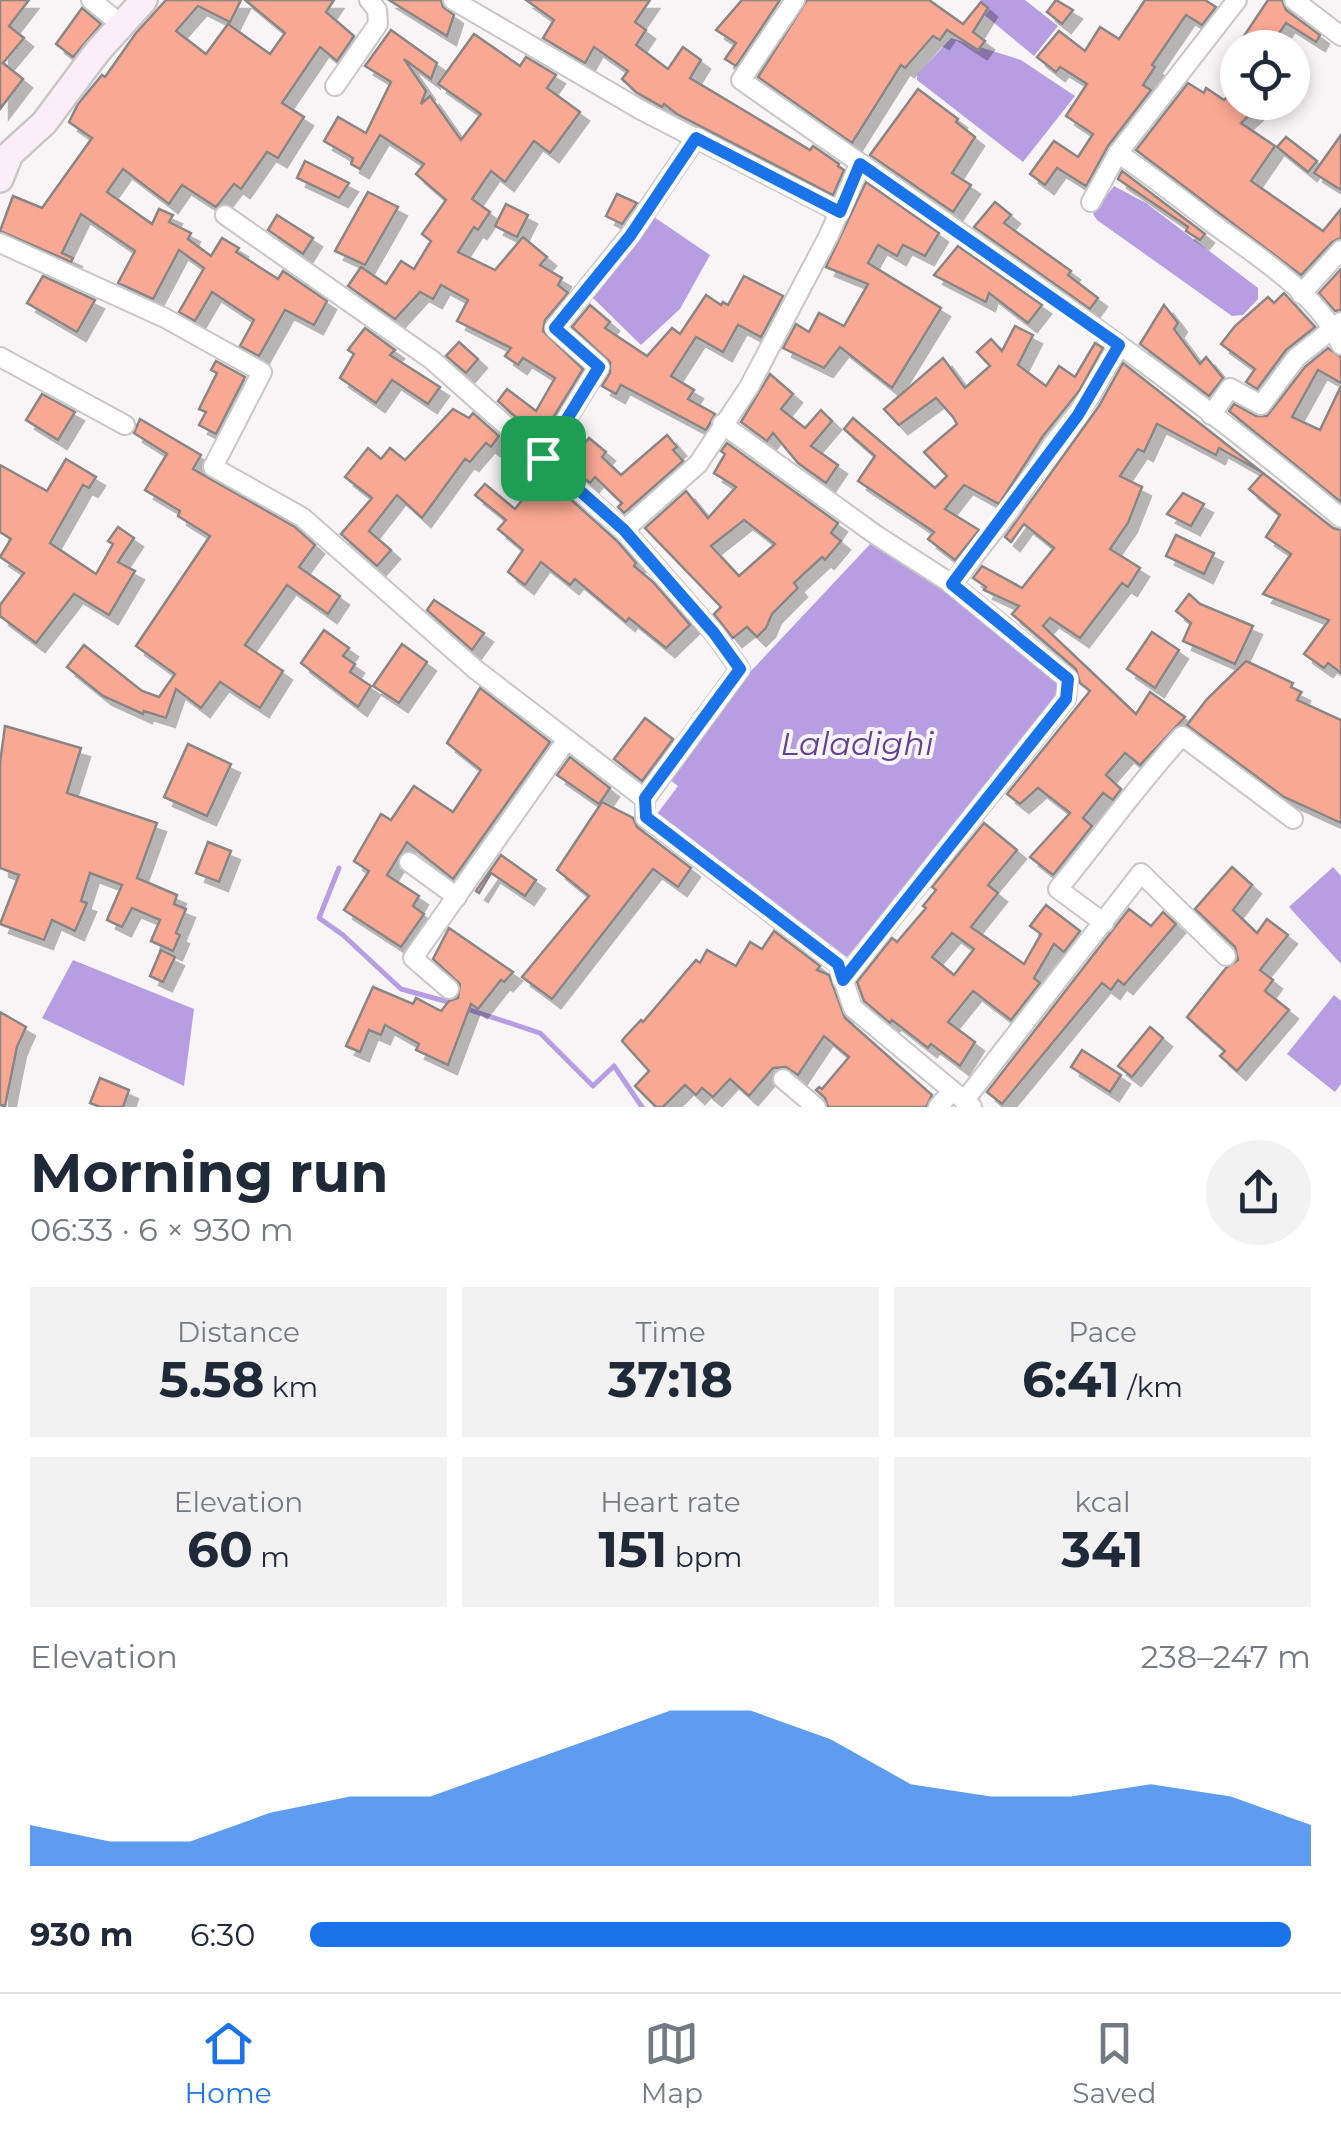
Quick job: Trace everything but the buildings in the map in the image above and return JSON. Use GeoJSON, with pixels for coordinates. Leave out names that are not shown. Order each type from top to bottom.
{"type":"FeatureCollection","features":[{"type":"Feature","properties":{"kind":"street"},"geometry":{"type":"LineString","coordinates":[[91,0],[122,25]]}},
{"type":"Feature","properties":{"kind":"street"},"geometry":{"type":"LineString","coordinates":[[0,179],[10,154],[44,123],[97,52],[144,0]]}},
{"type":"Feature","properties":{"kind":"street"},"geometry":{"type":"LineString","coordinates":[[335,86],[378,24],[377,10],[370,0]]}},
{"type":"Feature","properties":{"kind":"street"},"geometry":{"type":"LineString","coordinates":[[453,0],[641,110],[840,212]]}},
{"type":"Feature","properties":{"kind":"street"},"geometry":{"type":"LineString","coordinates":[[795,0],[742,80],[1119,345],[1261,450],[1341,518]]}},
{"type":"Feature","properties":{"kind":"street"},"geometry":{"type":"LineString","coordinates":[[1091,202],[1118,152],[1237,0]]}},
{"type":"Feature","properties":{"kind":"street"},"geometry":{"type":"LineString","coordinates":[[1294,0],[1341,36]]}},
{"type":"Feature","properties":{"kind":"street"},"geometry":{"type":"LineString","coordinates":[[543,458],[599,367],[555,328],[630,236],[696,138]]}},
{"type":"Feature","properties":{"kind":"street"},"geometry":{"type":"LineString","coordinates":[[1118,152],[1271,265],[1339,332],[1296,358],[1260,405],[1230,388],[1211,415]]}},
{"type":"Feature","properties":{"kind":"street"},"geometry":{"type":"LineString","coordinates":[[624,530],[698,464],[750,387],[840,212],[860,164]]}},
{"type":"Feature","properties":{"kind":"street"},"geometry":{"type":"LineString","coordinates":[[225,215],[432,360],[624,530],[714,633],[740,669],[645,798],[646,817],[838,964],[854,1008],[962,1100]]}},
{"type":"Feature","properties":{"kind":"street"},"geometry":{"type":"LineString","coordinates":[[0,243],[165,318],[262,372],[213,467],[302,516],[474,669],[645,798]]}},
{"type":"Feature","properties":{"kind":"street"},"geometry":{"type":"LineString","coordinates":[[1300,294],[1341,250]]}},
{"type":"Feature","properties":{"kind":"street"},"geometry":{"type":"LineString","coordinates":[[952,584],[1078,415],[1119,345]]}},
{"type":"Feature","properties":{"kind":"street"},"geometry":{"type":"LineString","coordinates":[[0,357],[125,425]]}},
{"type":"Feature","properties":{"kind":"street"},"geometry":{"type":"LineString","coordinates":[[722,424],[876,535],[952,584],[1068,679],[1066,699],[843,980]]}},
{"type":"Feature","properties":{"kind":"street"},"geometry":{"type":"LineString","coordinates":[[1104,923],[1058,888],[1182,736],[1292,820]]}},
{"type":"Feature","properties":{"kind":"street"},"geometry":{"type":"LineString","coordinates":[[449,989],[413,958],[566,741]]}},
{"type":"Feature","properties":{"kind":"street"},"geometry":{"type":"LineString","coordinates":[[409,862],[457,897]]}},
{"type":"Feature","properties":{"kind":"street"},"geometry":{"type":"LineString","coordinates":[[938,1107],[962,1100],[1142,873],[1226,956]]}},
{"type":"Feature","properties":{"kind":"street"},"geometry":{"type":"LineString","coordinates":[[783,1079],[816,1107]]}},
{"type":"Feature","properties":{"kind":"water"},"geometry":{"type":"Polygon","coordinates":[[[981,0],[1025,0],[1058,26],[1034,56],[976,8],[981,0]]]}},
{"type":"Feature","properties":{"kind":"water"},"geometry":{"type":"Polygon","coordinates":[[[951,38],[1021,60],[1075,96],[1023,162],[917,80],[917,75],[951,38]]]}},
{"type":"Feature","properties":{"kind":"water"},"geometry":{"type":"Polygon","coordinates":[[[1114,186],[1146,203],[1258,288],[1258,299],[1243,315],[1232,316],[1097,220],[1093,214],[1114,186]]]}},
{"type":"Feature","properties":{"kind":"water"},"geometry":{"type":"Polygon","coordinates":[[[654,217],[710,255],[680,309],[641,345],[590,295],[654,217]]]}},
{"type":"Feature","properties":{"kind":"water","name":"Laladighi"},"geometry":{"type":"Polygon","coordinates":[[[873,541],[950,591],[1060,681],[1061,698],[847,957],[657,814],[678,786],[670,780],[751,671],[873,541]]]}},
{"type":"Feature","properties":{"kind":"water"},"geometry":{"type":"Polygon","coordinates":[[[1333,867],[1341,876],[1341,964],[1289,907],[1333,867]]]}},
{"type":"Feature","properties":{"kind":"water"},"geometry":{"type":"Polygon","coordinates":[[[73,960],[194,1009],[184,1086],[42,1018],[73,960]]]}},
{"type":"Feature","properties":{"kind":"water"},"geometry":{"type":"Polygon","coordinates":[[[1334,995],[1341,1001],[1341,1084],[1335,1092],[1287,1054],[1334,995]]]}},
{"type":"Feature","properties":{"kind":"waterway"},"geometry":{"type":"LineString","coordinates":[[339,868],[319,918],[401,989],[452,1003]]}},
{"type":"Feature","properties":{"kind":"waterway"},"geometry":{"type":"LineString","coordinates":[[467,1009],[540,1033],[593,1086],[614,1066],[642,1107]]}},
{"type":"Feature","properties":{"kind":"route"},"geometry":{"type":"LineString","coordinates":[[696,138],[840,212],[860,164],[1119,345],[1078,415],[952,584],[1068,679],[1066,699],[843,980],[838,964],[646,817],[645,798],[740,669],[714,633],[624,530],[543,458],[599,367],[555,328],[630,236],[696,138]]}}]}
